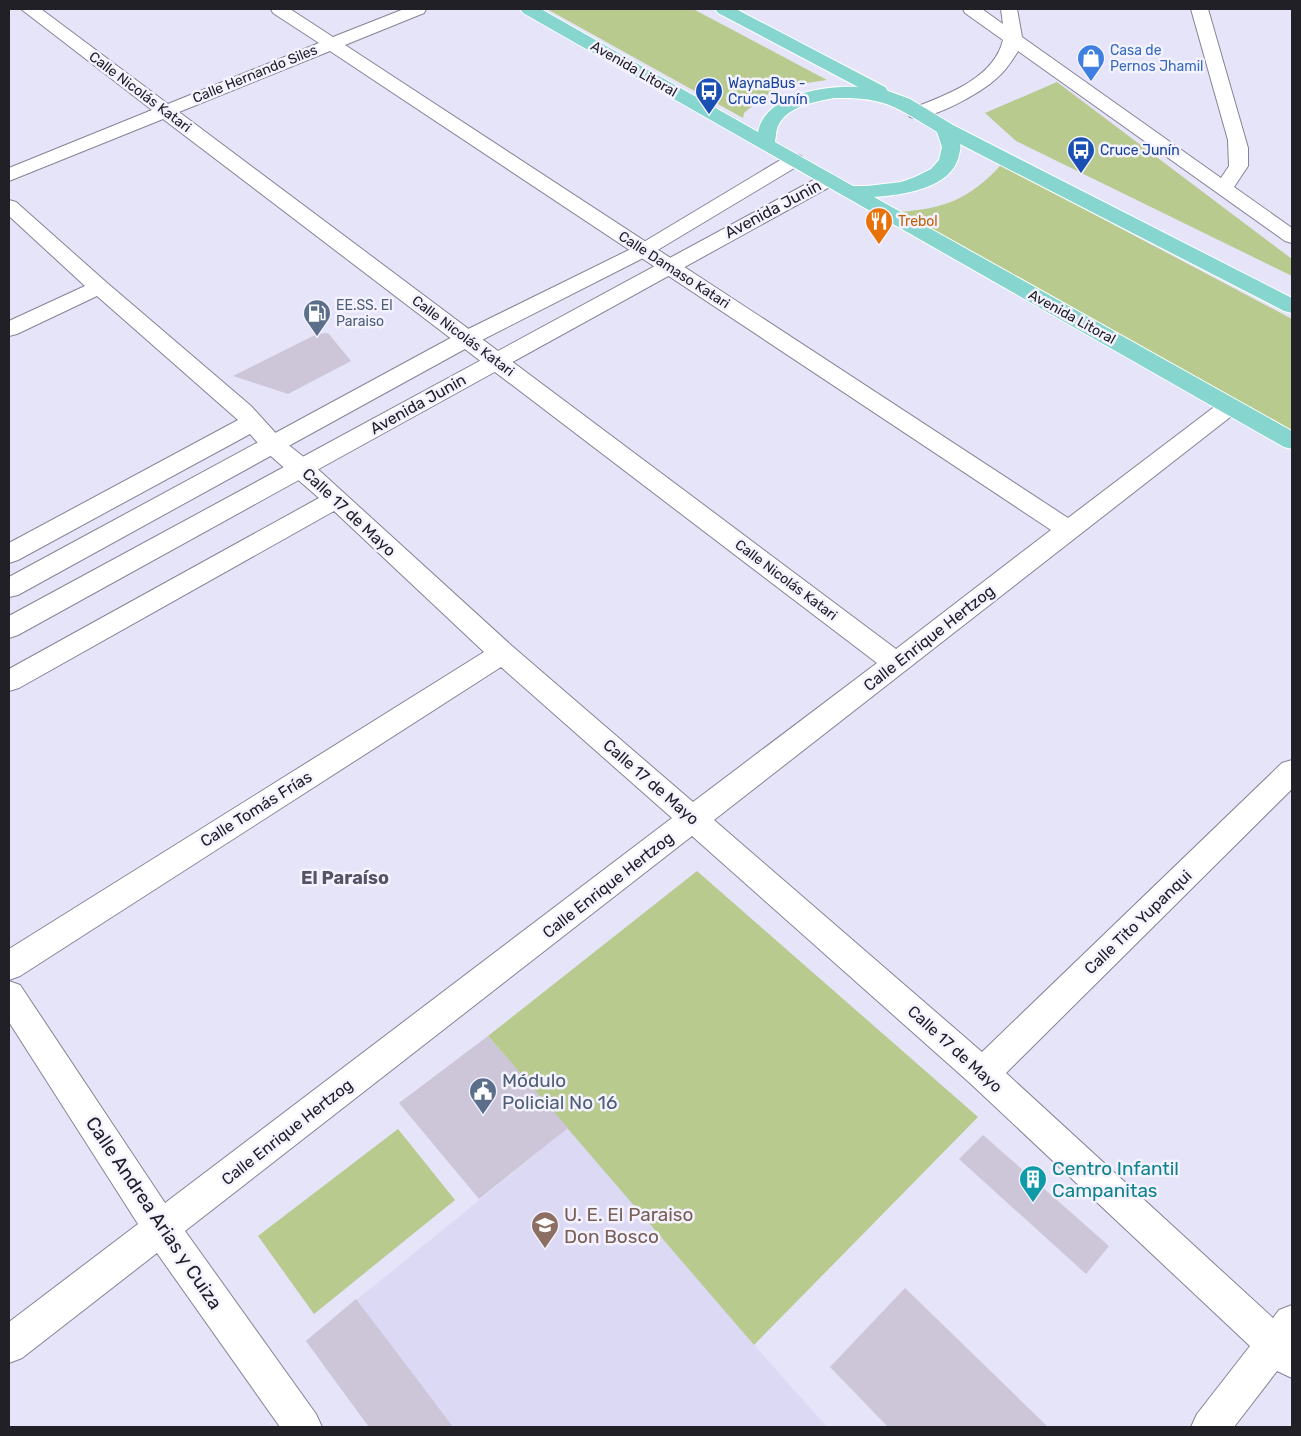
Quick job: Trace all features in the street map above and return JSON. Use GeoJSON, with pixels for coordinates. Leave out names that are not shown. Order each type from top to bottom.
{"type":"FeatureCollection","features":[{"type":"Feature","properties":{"kind":"main road","name":"Avenida Litoral"},"geometry":{"type":"LineString","coordinates":[[529,9],[1292,441]]}},
{"type":"Feature","properties":{"kind":"main road"},"geometry":{"type":"LineString","coordinates":[[724,9],[946,129],[1292,306]]}},
{"type":"Feature","properties":{"kind":"main road"},"geometry":{"type":"LineString","coordinates":[[766,143],[766,132],[770,122],[779,113],[798,102],[824,95],[842,93],[872,94],[891,98]]}},
{"type":"Feature","properties":{"kind":"main road"},"geometry":{"type":"LineString","coordinates":[[852,192],[892,191],[915,185],[933,176],[946,164],[951,151],[950,139],[946,129]]}},
{"type":"Feature","properties":{"kind":"street","name":"Calle Nicolás Katari"},"geometry":{"type":"LineString","coordinates":[[30,9],[896,663]]}},
{"type":"Feature","properties":{"kind":"street","name":"Calle Damaso Katari"},"geometry":{"type":"LineString","coordinates":[[279,9],[1069,530]]}},
{"type":"Feature","properties":{"kind":"street","name":"Calle Hernando Siles"},"geometry":{"type":"LineString","coordinates":[[9,175],[164,110],[418,9]]}},
{"type":"Feature","properties":{"kind":"street"},"geometry":{"type":"LineString","coordinates":[[971,9],[1292,237]]}},
{"type":"Feature","properties":{"kind":"street"},"geometry":{"type":"LineString","coordinates":[[917,112],[948,101],[980,83],[993,72],[1007,55],[1013,38],[1009,9]]}},
{"type":"Feature","properties":{"kind":"street"},"geometry":{"type":"LineString","coordinates":[[1200,9],[1241,160],[1235,177],[1223,187]]}},
{"type":"Feature","properties":{"kind":"street","name":"Avenida Junin"},"geometry":{"type":"LineString","coordinates":[[9,588],[466,339],[644,250],[794,160]]}},
{"type":"Feature","properties":{"kind":"street","name":"Avenida Junin"},"geometry":{"type":"LineString","coordinates":[[9,628],[828,180]]}},
{"type":"Feature","properties":{"kind":"street","name":"Calle 17 de Mayo"},"geometry":{"type":"LineString","coordinates":[[9,206],[235,405],[273,445],[302,468],[503,653],[983,1073],[1287,1343]]}},
{"type":"Feature","properties":{"kind":"street"},"geometry":{"type":"LineString","coordinates":[[9,329],[99,287]]}},
{"type":"Feature","properties":{"kind":"street","name":"Calle Enrique Hertzog"},"geometry":{"type":"LineString","coordinates":[[9,1345],[1230,406]]}},
{"type":"Feature","properties":{"kind":"street"},"geometry":{"type":"LineString","coordinates":[[9,554],[253,422]]}},
{"type":"Feature","properties":{"kind":"street"},"geometry":{"type":"LineString","coordinates":[[9,681],[336,499]]}},
{"type":"Feature","properties":{"kind":"street","name":"Calle Tomás Frías"},"geometry":{"type":"LineString","coordinates":[[9,966],[503,653]]}},
{"type":"Feature","properties":{"kind":"street","name":"Calle Tito Yupanqui"},"geometry":{"type":"LineString","coordinates":[[983,1073],[1292,771]]}},
{"type":"Feature","properties":{"kind":"street","name":"Calle Andrea Arias y Cuiza"},"geometry":{"type":"LineString","coordinates":[[9,995],[161,1228],[303,1427]]}},
{"type":"Feature","properties":{"kind":"street"},"geometry":{"type":"LineString","coordinates":[[1210,1427],[1287,1343]]}},
{"type":"Feature","properties":{"kind":"shaded area","name":"U. E. El Paraiso Don Bosco"},"geometry":{"type":"Polygon","coordinates":[[[568,1128],[827,1427],[369,1427],[306,1341],[568,1128]]]}},
{"type":"Feature","properties":{"kind":"green space"},"geometry":{"type":"Polygon","coordinates":[[[547,9],[693,9],[827,80],[786,86],[763,97],[744,113],[743,118],[547,9]]]}},
{"type":"Feature","properties":{"kind":"green space"},"geometry":{"type":"Polygon","coordinates":[[[1057,82],[1292,259],[1292,276],[1016,141],[985,113],[1057,82]]]}},
{"type":"Feature","properties":{"kind":"green space"},"geometry":{"type":"Polygon","coordinates":[[[1001,165],[1292,319],[1292,433],[899,212],[930,208],[955,200],[978,187],[1001,165]]]}},
{"type":"Feature","properties":{"kind":"green space"},"geometry":{"type":"Polygon","coordinates":[[[697,871],[978,1117],[754,1345],[488,1036],[697,871]]]}},
{"type":"Feature","properties":{"kind":"green space"},"geometry":{"type":"Polygon","coordinates":[[[398,1129],[455,1200],[314,1314],[258,1236],[398,1129]]]}},
{"type":"Feature","properties":{"kind":"building"},"geometry":{"type":"Polygon","coordinates":[[[328,333],[351,361],[288,394],[233,376],[317,334],[328,333]]]}},
{"type":"Feature","properties":{"kind":"building","name":"Módulo Policial No 16"},"geometry":{"type":"Polygon","coordinates":[[[488,1036],[568,1128],[479,1199],[399,1103],[488,1036]]]}},
{"type":"Feature","properties":{"kind":"building","name":"Centro Infantil Campanitas"},"geometry":{"type":"Polygon","coordinates":[[[983,1135],[1109,1246],[1086,1274],[959,1159],[983,1135]]]}},
{"type":"Feature","properties":{"kind":"building"},"geometry":{"type":"Polygon","coordinates":[[[905,1288],[1048,1427],[888,1427],[830,1367],[905,1288]]]}},
{"type":"Feature","properties":{"kind":"building"},"geometry":{"type":"Polygon","coordinates":[[[356,1299],[453,1427],[369,1427],[306,1341],[356,1299]]]}},
{"type":"Feature","properties":{"kind":"place","name":"Casa de Pernos Jhamil"},"geometry":{"type":"Point","coordinates":[1091,82]}},
{"type":"Feature","properties":{"kind":"place","name":"WaynaBus - Cruce Junín"},"geometry":{"type":"Point","coordinates":[709,115]}},
{"type":"Feature","properties":{"kind":"place","name":"Cruce Junín"},"geometry":{"type":"Point","coordinates":[1081,174]}},
{"type":"Feature","properties":{"kind":"place","name":"Trebol"},"geometry":{"type":"Point","coordinates":[879,245]}},
{"type":"Feature","properties":{"kind":"place","name":"EE.SS. El Paraiso"},"geometry":{"type":"Point","coordinates":[317,337]}},
{"type":"Feature","properties":{"kind":"place","name":"Módulo Policial No 16"},"geometry":{"type":"Point","coordinates":[483,1115]}},
{"type":"Feature","properties":{"kind":"place","name":"Centro Infantil Campanitas"},"geometry":{"type":"Point","coordinates":[1033,1203]}},
{"type":"Feature","properties":{"kind":"place","name":"U. E. El Paraiso Don Bosco"},"geometry":{"type":"Point","coordinates":[545,1249]}},
{"type":"Feature","properties":{"kind":"district","name":"El Paraíso"},"geometry":{"type":"Point","coordinates":[345,878]}}]}
